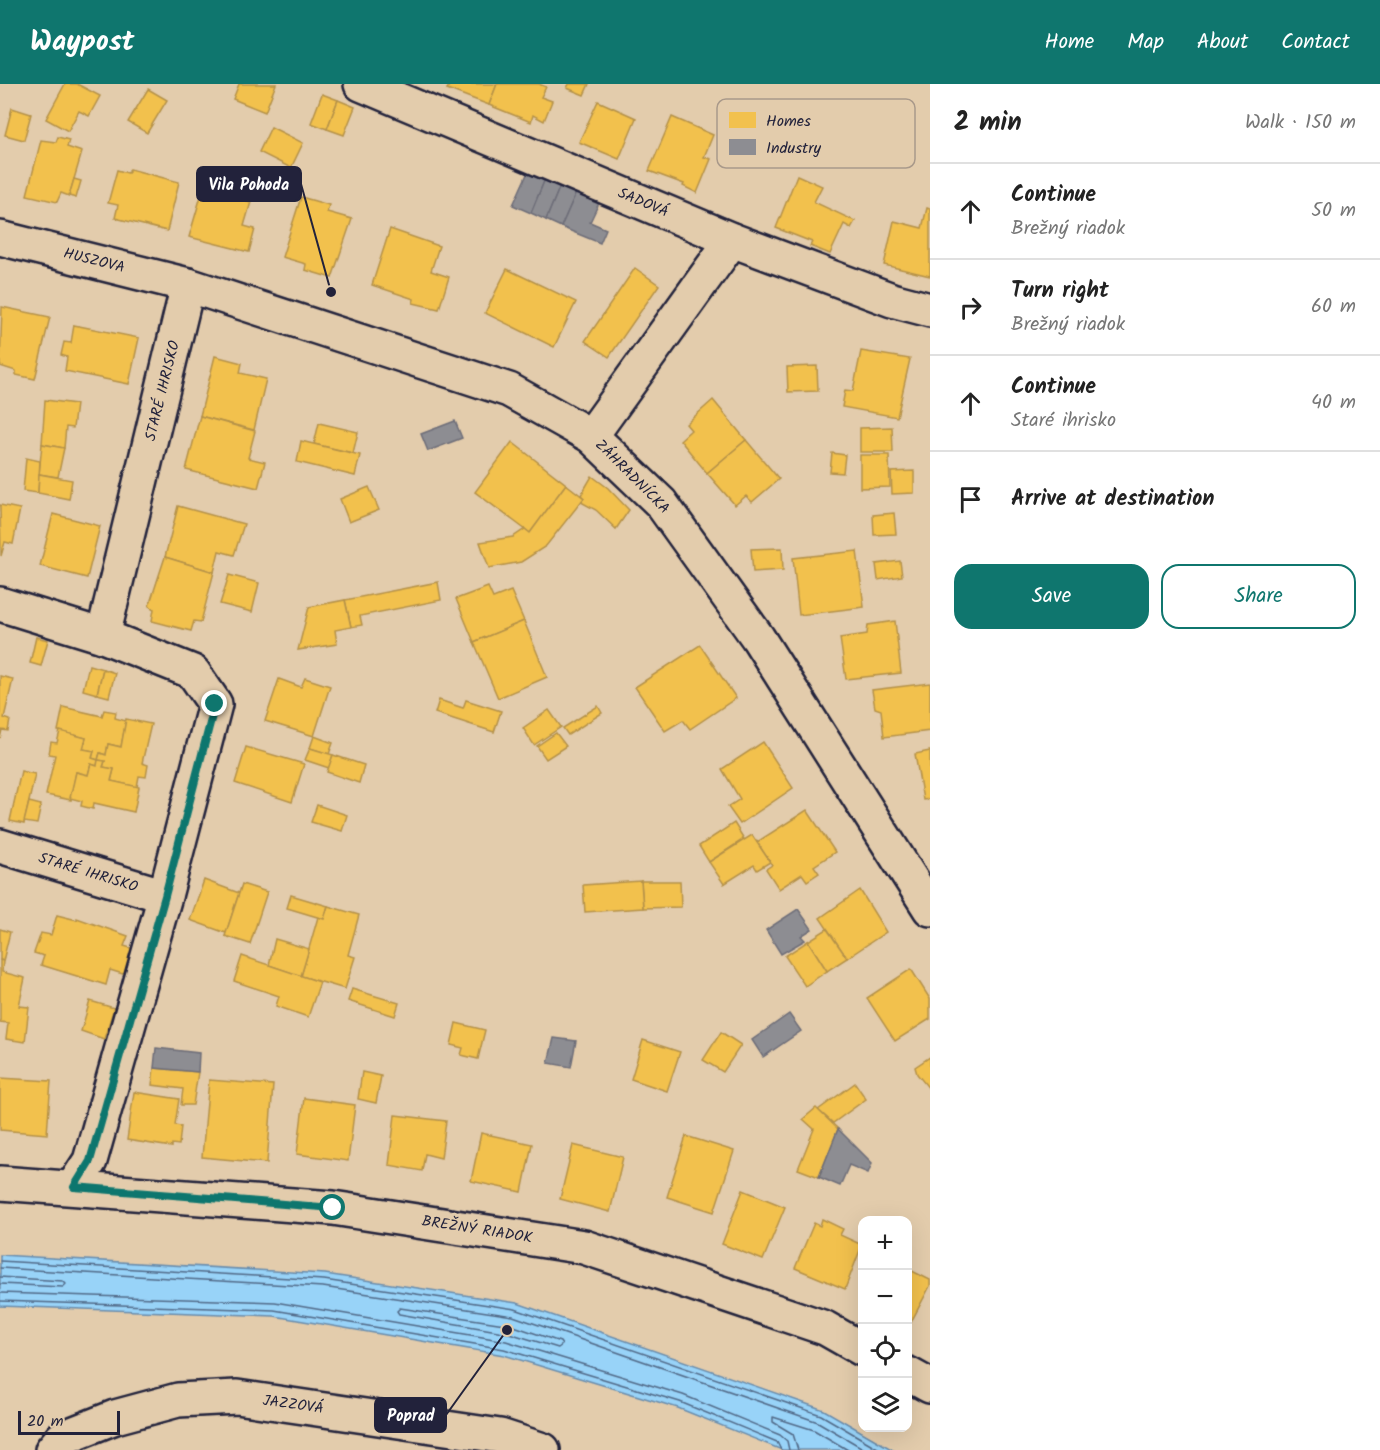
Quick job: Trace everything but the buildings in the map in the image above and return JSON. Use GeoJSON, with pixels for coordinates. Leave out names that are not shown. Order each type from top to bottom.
{"type":"FeatureCollection","features":[{"type":"Feature","properties":{"kind":"street","name":"SADOVÁ"},"geometry":{"type":"LineString","coordinates":[[361,84],[732,240],[892,300],[930,310]]}},
{"type":"Feature","properties":{"kind":"street","name":"HUSZOVA"},"geometry":{"type":"LineString","coordinates":[[0,238],[188,285]]}},
{"type":"Feature","properties":{"kind":"street"},"geometry":{"type":"LineString","coordinates":[[591,436],[732,240]]}},
{"type":"Feature","properties":{"kind":"street","name":"ZÁHRADNÍCKA"},"geometry":{"type":"LineString","coordinates":[[188,285],[509,390],[591,436],[661,503],[758,638],[930,909]]}},
{"type":"Feature","properties":{"kind":"street","name":"STARÉ IHRISKO"},"geometry":{"type":"LineString","coordinates":[[103,636],[188,285]]}},
{"type":"Feature","properties":{"kind":"street"},"geometry":{"type":"LineString","coordinates":[[0,604],[103,636],[193,672],[215,704],[165,896],[90,1161],[74,1187]]}},
{"type":"Feature","properties":{"kind":"street","name":"STARÉ IHRISKO"},"geometry":{"type":"LineString","coordinates":[[0,846],[165,896]]}},
{"type":"Feature","properties":{"kind":"street","name":"BREŽNÝ RIADOK"},"geometry":{"type":"LineString","coordinates":[[0,1183],[333,1208],[584,1247],[825,1328],[858,1347]]}},
{"type":"Feature","properties":{"kind":"street"},"geometry":{"type":"LineString","coordinates":[[912,1376],[930,1386]]}},
{"type":"Feature","properties":{"kind":"street","name":"JAZZOVÁ"},"geometry":{"type":"LineString","coordinates":[[52,1450],[62,1438],[115,1417],[178,1400],[237,1397],[500,1436],[543,1450]]}},
{"type":"Feature","properties":{"kind":"water"},"geometry":{"type":"Polygon","coordinates":[[[0,1255],[325,1274],[517,1303],[824,1410],[858,1430],[858,1432],[862,1432],[893,1450],[782,1450],[678,1408],[504,1355],[274,1316],[0,1306],[0,1255]]]}},
{"type":"Feature","properties":{"kind":"place","name":"Vila Pohoda"},"geometry":{"type":"Point","coordinates":[331,292]}},
{"type":"Feature","properties":{"kind":"place","name":"Poprad"},"geometry":{"type":"Point","coordinates":[507,1330]}},
{"type":"Feature","properties":{"kind":"route"},"geometry":{"type":"LineString","coordinates":[[215,704],[165,896],[90,1161],[74,1187],[333,1208]]}}]}
